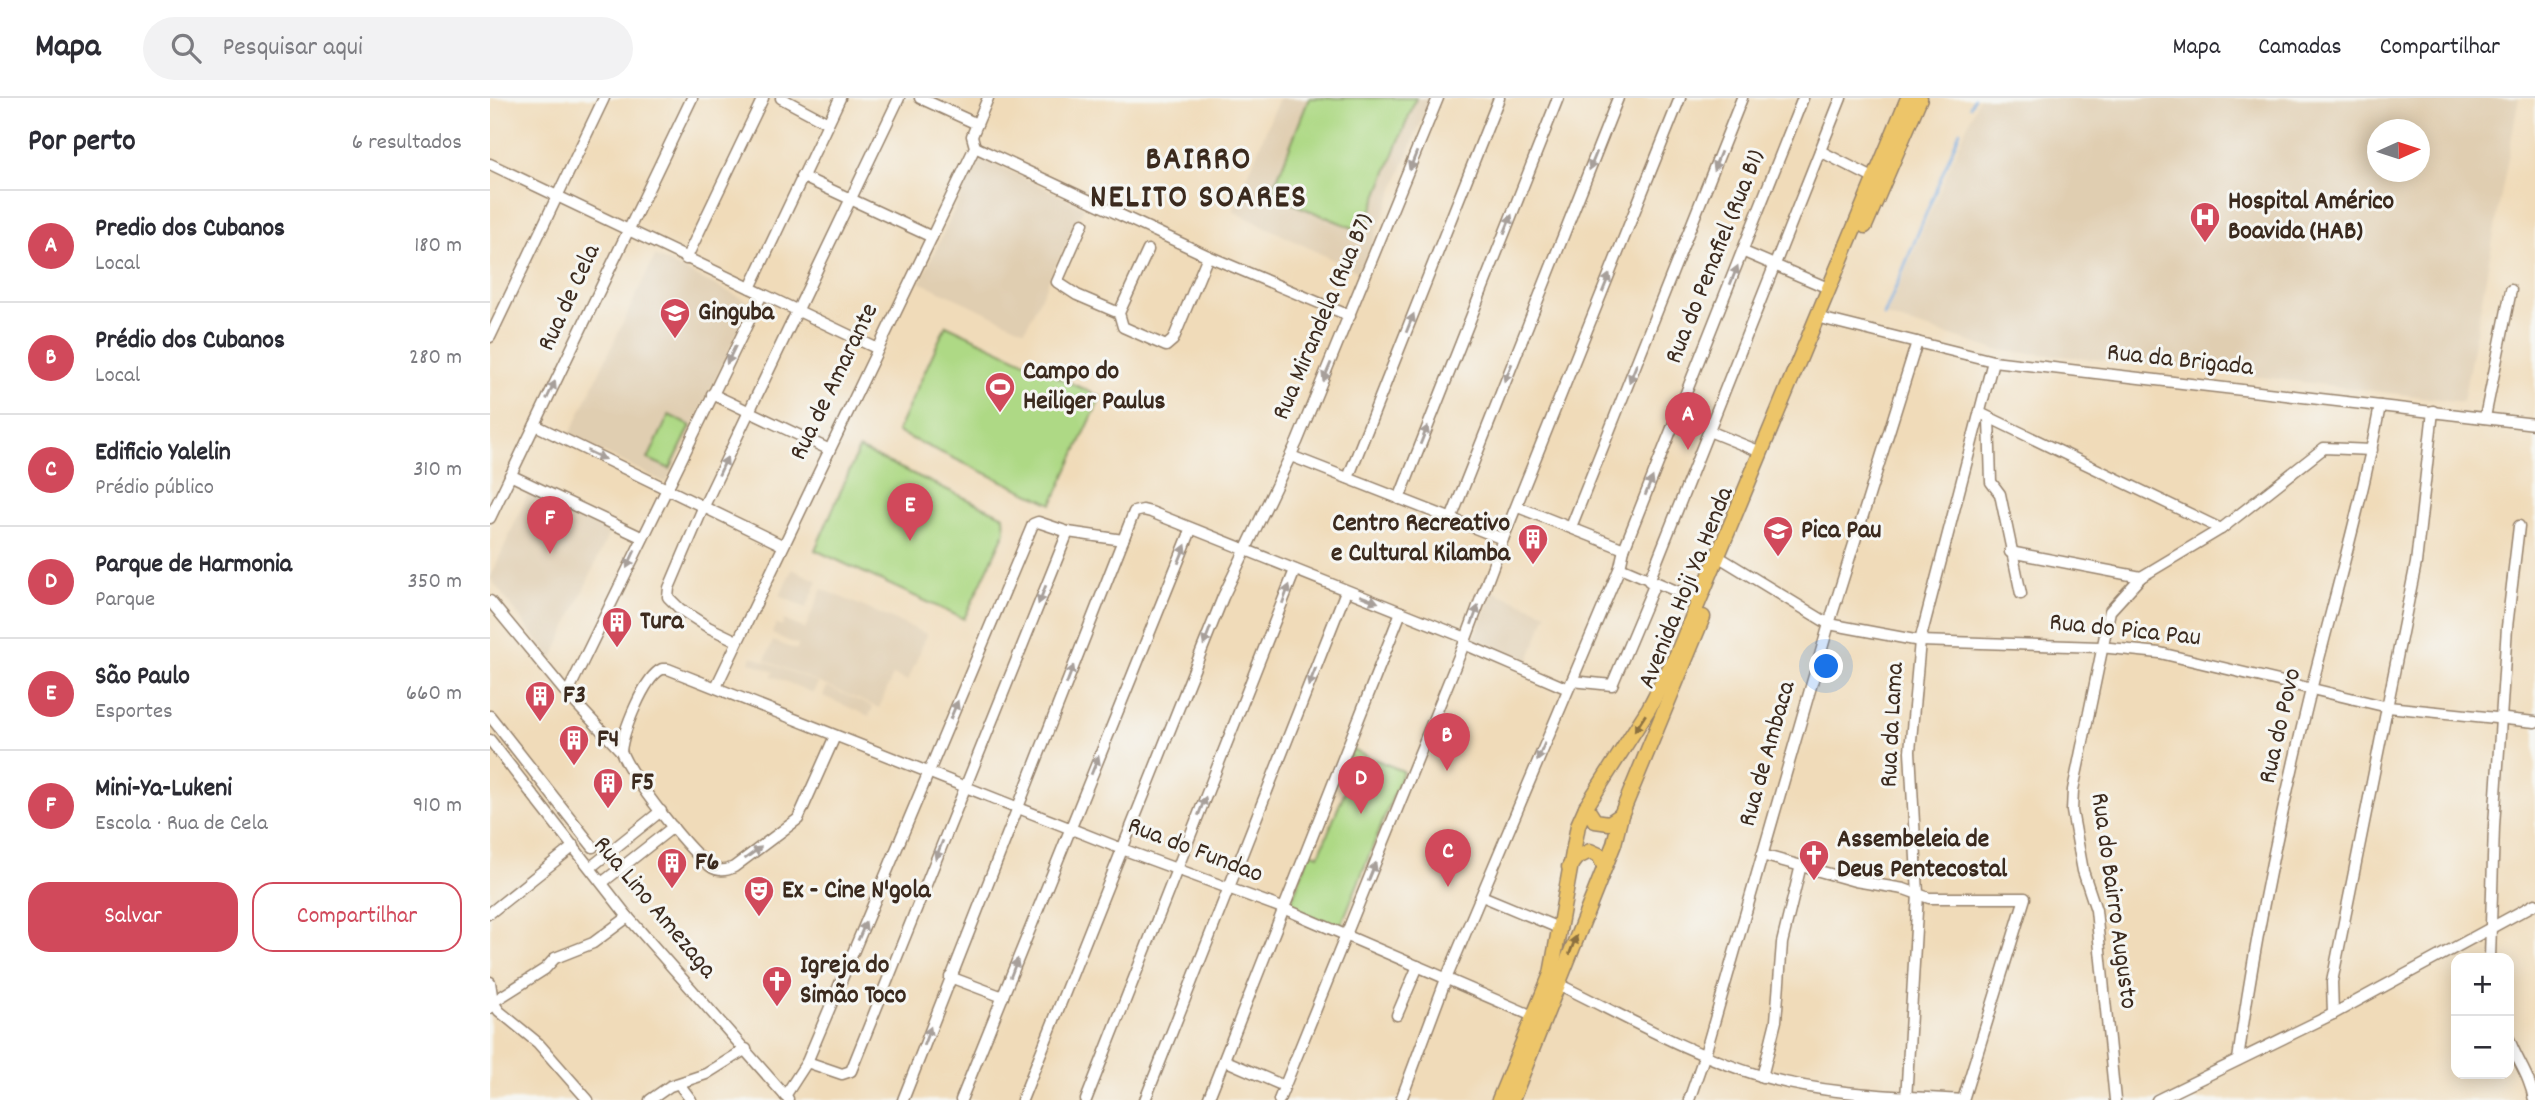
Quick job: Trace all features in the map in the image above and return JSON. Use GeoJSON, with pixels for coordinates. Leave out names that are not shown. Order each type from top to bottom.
{"type":"FeatureCollection","features":[{"type":"Feature","properties":{"kind":"main road","name":"Avenida Hoji Ya Henda"},"geometry":{"type":"LineString","coordinates":[[1499,1100],[1544,997],[1561,929],[1573,839],[1586,807],[1649,708],[1700,601],[1908,98]]}},
{"type":"Feature","properties":{"kind":"main road","name":"Avenida Hoji Ya Henda"},"geometry":{"type":"LineString","coordinates":[[1512,1100],[1621,816],[1697,634],[1724,560],[1920,98]]}},
{"type":"Feature","properties":{"kind":"main road"},"geometry":{"type":"LineString","coordinates":[[1586,807],[1595,821],[1609,823],[1621,816]]}},
{"type":"Feature","properties":{"kind":"main road"},"geometry":{"type":"LineString","coordinates":[[1568,868],[1576,858],[1590,851],[1599,856],[1604,866]]}},
{"type":"Feature","properties":{"kind":"street"},"geometry":{"type":"LineString","coordinates":[[490,337],[604,98]]}},
{"type":"Feature","properties":{"kind":"street","name":"Rua de Cela"},"geometry":{"type":"LineString","coordinates":[[490,518],[692,98]]}},
{"type":"Feature","properties":{"kind":"street"},"geometry":{"type":"LineString","coordinates":[[686,258],[763,98]]}},
{"type":"Feature","properties":{"kind":"street"},"geometry":{"type":"LineString","coordinates":[[780,98],[828,122]]}},
{"type":"Feature","properties":{"kind":"street"},"geometry":{"type":"LineString","coordinates":[[750,288],[840,98]]}},
{"type":"Feature","properties":{"kind":"street"},"geometry":{"type":"LineString","coordinates":[[737,641],[699,621],[668,597],[703,508],[899,98]]}},
{"type":"Feature","properties":{"kind":"street"},"geometry":{"type":"LineString","coordinates":[[920,98],[977,124]]}},
{"type":"Feature","properties":{"kind":"street","name":"Rua de Amarante"},"geometry":{"type":"LineString","coordinates":[[716,687],[876,348],[975,147],[972,136],[988,98]]}},
{"type":"Feature","properties":{"kind":"street","name":"Rua Mirandela (Rua B7)"},"geometry":{"type":"LineString","coordinates":[[1022,1100],[1223,597],[1291,456],[1438,98]]}},
{"type":"Feature","properties":{"kind":"street"},"geometry":{"type":"LineString","coordinates":[[1348,478],[1499,98]]}},
{"type":"Feature","properties":{"kind":"street"},"geometry":{"type":"LineString","coordinates":[[1399,499],[1558,98]]}},
{"type":"Feature","properties":{"kind":"street"},"geometry":{"type":"LineString","coordinates":[[1451,519],[1618,98]]}},
{"type":"Feature","properties":{"kind":"street"},"geometry":{"type":"LineString","coordinates":[[1279,1100],[1465,641],[1503,539],[1680,98]]}},
{"type":"Feature","properties":{"kind":"street"},"geometry":{"type":"LineString","coordinates":[[1571,527],[1742,98]]}},
{"type":"Feature","properties":{"kind":"street","name":"Rua do Penafiel (Rua B1)"},"geometry":{"type":"LineString","coordinates":[[1401,1100],[1446,979],[1620,567],[1624,549],[1803,98]]}},
{"type":"Feature","properties":{"kind":"street"},"geometry":{"type":"LineString","coordinates":[[903,1100],[1123,540],[1138,510],[1401,612],[1570,685],[1612,685],[1841,98]]}},
{"type":"Feature","properties":{"kind":"street"},"geometry":{"type":"LineString","coordinates":[[975,147],[1208,256],[1350,316]]}},
{"type":"Feature","properties":{"kind":"street"},"geometry":{"type":"LineString","coordinates":[[1820,151],[1875,179]]}},
{"type":"Feature","properties":{"kind":"street"},"geometry":{"type":"LineString","coordinates":[[490,164],[876,348]]}},
{"type":"Feature","properties":{"kind":"street"},"geometry":{"type":"LineString","coordinates":[[802,176],[932,237]]}},
{"type":"Feature","properties":{"kind":"street"},"geometry":{"type":"LineString","coordinates":[[1083,223],[1057,282],[1077,296],[1119,313]]}},
{"type":"Feature","properties":{"kind":"street"},"geometry":{"type":"LineString","coordinates":[[1147,250],[1119,313],[1123,327],[1166,346],[1170,344],[1208,256]]}},
{"type":"Feature","properties":{"kind":"street"},"geometry":{"type":"LineString","coordinates":[[1744,252],[1828,288]]}},
{"type":"Feature","properties":{"kind":"street"},"geometry":{"type":"LineString","coordinates":[[2485,417],[2511,290]]}},
{"type":"Feature","properties":{"kind":"street"},"geometry":{"type":"LineString","coordinates":[[567,694],[641,537],[762,294]]}},
{"type":"Feature","properties":{"kind":"street","name":"Rua da Brigada"},"geometry":{"type":"LineString","coordinates":[[1824,319],[1993,361],[2535,424]]}},
{"type":"Feature","properties":{"kind":"street","name":"Rua de Ambaca"},"geometry":{"type":"LineString","coordinates":[[1689,1100],[1705,1054],[1829,624],[1917,342]]}},
{"type":"Feature","properties":{"kind":"street","name":"Rua da Lama"},"geometry":{"type":"LineString","coordinates":[[1906,1098],[1918,894],[1910,751],[1920,641],[1984,415],[1993,361]]}},
{"type":"Feature","properties":{"kind":"street"},"geometry":{"type":"LineString","coordinates":[[712,394],[828,449]]}},
{"type":"Feature","properties":{"kind":"street","name":"Rua do Povo"},"geometry":{"type":"LineString","coordinates":[[2238,1060],[2255,945],[2311,691],[2348,556],[2380,406]]}},
{"type":"Feature","properties":{"kind":"street"},"geometry":{"type":"LineString","coordinates":[[2333,1014],[2332,982],[2420,536],[2433,411]]}},
{"type":"Feature","properties":{"kind":"street"},"geometry":{"type":"LineString","coordinates":[[1984,415],[2221,529]]}},
{"type":"Feature","properties":{"kind":"street"},"geometry":{"type":"LineString","coordinates":[[1984,415],[1991,482],[2000,494],[2010,552],[2021,594]]}},
{"type":"Feature","properties":{"kind":"street"},"geometry":{"type":"LineString","coordinates":[[535,425],[782,545]]}},
{"type":"Feature","properties":{"kind":"street"},"geometry":{"type":"LineString","coordinates":[[1709,431],[1761,452]]}},
{"type":"Feature","properties":{"kind":"street","name":"Rua do Bairro Augusto"},"geometry":{"type":"LineString","coordinates":[[2115,1100],[2096,910],[2083,871],[2072,810],[2073,790],[2100,647],[2110,611],[2141,578],[2221,529],[2324,448],[2372,450]]}},
{"type":"Feature","properties":{"kind":"street"},"geometry":{"type":"LineString","coordinates":[[1291,456],[1503,539]]}},
{"type":"Feature","properties":{"kind":"street"},"geometry":{"type":"LineString","coordinates":[[510,475],[641,537]]}},
{"type":"Feature","properties":{"kind":"street"},"geometry":{"type":"LineString","coordinates":[[1518,507],[1624,549]]}},
{"type":"Feature","properties":{"kind":"street"},"geometry":{"type":"LineString","coordinates":[[787,1098],[807,1062],[1035,522],[1068,532],[1123,540]]}},
{"type":"Feature","properties":{"kind":"street"},"geometry":{"type":"LineString","coordinates":[[2490,953],[2502,719],[2519,526]]}},
{"type":"Feature","properties":{"kind":"street"},"geometry":{"type":"LineString","coordinates":[[961,1100],[1192,530]]}},
{"type":"Feature","properties":{"kind":"street"},"geometry":{"type":"LineString","coordinates":[[807,1062],[847,1074],[1068,532]]}},
{"type":"Feature","properties":{"kind":"street"},"geometry":{"type":"LineString","coordinates":[[2010,552],[2141,578]]}},
{"type":"Feature","properties":{"kind":"street","name":"Rua do Pica Pau"},"geometry":{"type":"LineString","coordinates":[[1724,560],[1829,624],[1920,641],[2100,647],[2180,656],[2311,691],[2388,707],[2535,722]]}},
{"type":"Feature","properties":{"kind":"street"},"geometry":{"type":"LineString","coordinates":[[1620,567],[1700,601]]}},
{"type":"Feature","properties":{"kind":"street"},"geometry":{"type":"LineString","coordinates":[[1086,1100],[1295,570]]}},
{"type":"Feature","properties":{"kind":"street"},"geometry":{"type":"LineString","coordinates":[[1145,1100],[1346,591]]}},
{"type":"Feature","properties":{"kind":"street"},"geometry":{"type":"LineString","coordinates":[[490,601],[567,694],[621,751],[630,769],[673,827],[713,868],[724,870],[734,867],[798,819],[835,736]]}},
{"type":"Feature","properties":{"kind":"street"},"geometry":{"type":"LineString","coordinates":[[1208,1100],[1401,612]]}},
{"type":"Feature","properties":{"kind":"street","name":"Rua do Fundao"},"geometry":{"type":"LineString","coordinates":[[621,751],[637,706],[656,671],[668,669],[1122,849],[1285,909],[1535,1017]]}},
{"type":"Feature","properties":{"kind":"street"},"geometry":{"type":"LineString","coordinates":[[490,716],[593,847]]}},
{"type":"Feature","properties":{"kind":"street","name":"Rua Lino Amezaga"},"geometry":{"type":"LineString","coordinates":[[490,740],[628,917],[787,1098]]}},
{"type":"Feature","properties":{"kind":"street"},"geometry":{"type":"LineString","coordinates":[[591,867],[661,811]]}},
{"type":"Feature","properties":{"kind":"street"},"geometry":{"type":"LineString","coordinates":[[603,882],[673,827]]}},
{"type":"Feature","properties":{"kind":"street"},"geometry":{"type":"LineString","coordinates":[[490,913],[574,846]]}},
{"type":"Feature","properties":{"kind":"street"},"geometry":{"type":"LineString","coordinates":[[1558,984],[1705,1054],[1762,1077],[1836,1090],[1906,1098],[1962,1100],[2025,898],[1935,899],[1762,855]]}},
{"type":"Feature","properties":{"kind":"street"},"geometry":{"type":"LineString","coordinates":[[1762,1077],[1776,1021],[1782,943],[1801,866]]}},
{"type":"Feature","properties":{"kind":"street"},"geometry":{"type":"LineString","coordinates":[[1482,896],[1561,929]]}},
{"type":"Feature","properties":{"kind":"street"},"geometry":{"type":"LineString","coordinates":[[2157,1100],[2333,1014],[2535,904]]}},
{"type":"Feature","properties":{"kind":"street"},"geometry":{"type":"LineString","coordinates":[[491,1005],[545,970],[555,958],[593,943],[628,917]]}},
{"type":"Feature","properties":{"kind":"street"},"geometry":{"type":"LineString","coordinates":[[1397,1015],[1418,967]]}},
{"type":"Feature","properties":{"kind":"street"},"geometry":{"type":"LineString","coordinates":[[950,977],[1003,997]]}},
{"type":"Feature","properties":{"kind":"street"},"geometry":{"type":"LineString","coordinates":[[490,982],[491,1005],[538,1043],[588,1100]]}},
{"type":"Feature","properties":{"kind":"street"},"geometry":{"type":"LineString","coordinates":[[650,1100],[679,1084],[706,1074],[746,1049]]}},
{"type":"Feature","properties":{"kind":"street"},"geometry":{"type":"LineString","coordinates":[[2514,1051],[2519,1063],[2528,1073],[2534,1100]]}},
{"type":"Feature","properties":{"kind":"street"},"geometry":{"type":"LineString","coordinates":[[1224,1060],[1284,1086]]}},
{"type":"Feature","properties":{"kind":"street"},"geometry":{"type":"LineString","coordinates":[[679,1084],[691,1100]]}},
{"type":"Feature","properties":{"kind":"shaded area"},"geometry":{"type":"Polygon","coordinates":[[[1279,98],[1431,98],[1360,273],[1233,211],[1279,98]]]}},
{"type":"Feature","properties":{"kind":"shaded area","name":"Hospital Américo Boavida (HAB)"},"geometry":{"type":"Polygon","coordinates":[[[1979,98],[2519,98],[2463,402],[2188,368],[1996,350],[1886,316],[1979,98]]]}},
{"type":"Feature","properties":{"kind":"shaded area"},"geometry":{"type":"Polygon","coordinates":[[[980,156],[1084,207],[1025,330],[920,282],[980,156]]]}},
{"type":"Feature","properties":{"kind":"shaded area","name":"Ginguba"},"geometry":{"type":"Polygon","coordinates":[[[655,256],[752,303],[666,483],[569,436],[655,256]]]}},
{"type":"Feature","properties":{"kind":"shaded area"},"geometry":{"type":"Polygon","coordinates":[[[529,492],[610,531],[552,660],[490,578],[529,492]]]}},
{"type":"Feature","properties":{"kind":"shaded area"},"geometry":{"type":"Polygon","coordinates":[[[792,569],[818,581],[806,608],[780,596],[792,569]]]}},
{"type":"Feature","properties":{"kind":"shaded area"},"geometry":{"type":"Polygon","coordinates":[[[822,589],[927,634],[908,681],[893,675],[879,708],[765,660],[773,641],[797,650],[798,645],[772,634],[776,624],[782,626],[784,620],[805,629],[822,589]]]}},
{"type":"Feature","properties":{"kind":"shaded area"},"geometry":{"type":"Polygon","coordinates":[[[1492,591],[1547,613],[1529,660],[1474,638],[1492,591]]]}},
{"type":"Feature","properties":{"kind":"shaded area"},"geometry":{"type":"Polygon","coordinates":[[[752,656],[818,683],[813,693],[772,676],[774,672],[750,662],[752,656]]]}},
{"type":"Feature","properties":{"kind":"shaded area"},"geometry":{"type":"Polygon","coordinates":[[[827,687],[873,707],[869,716],[823,696],[827,687]]]}},
{"type":"Feature","properties":{"kind":"green space"},"geometry":{"type":"Polygon","coordinates":[[[1309,98],[1416,98],[1363,232],[1271,195],[1309,98]]]}},
{"type":"Feature","properties":{"kind":"green space","name":"Campo do Heiliger Paulus"},"geometry":{"type":"Polygon","coordinates":[[[946,325],[1101,397],[1052,504],[897,432],[946,325]]]}},
{"type":"Feature","properties":{"kind":"green space"},"geometry":{"type":"Polygon","coordinates":[[[669,415],[691,426],[670,469],[648,459],[669,415]]]}},
{"type":"Feature","properties":{"kind":"green space"},"geometry":{"type":"Polygon","coordinates":[[[859,449],[1004,516],[1005,532],[964,619],[815,550],[859,449]]]}},
{"type":"Feature","properties":{"kind":"green space"},"geometry":{"type":"Polygon","coordinates":[[[1352,750],[1403,771],[1340,928],[1289,907],[1310,852],[1319,855],[1351,776],[1346,764],[1352,750]]]}},
{"type":"Feature","properties":{"kind":"waterway"},"geometry":{"type":"LineString","coordinates":[[1970,106],[1974,98]]}},
{"type":"Feature","properties":{"kind":"waterway"},"geometry":{"type":"LineString","coordinates":[[1884,316],[1960,131]]}},
{"type":"Feature","properties":{"kind":"place","name":"Hospital Américo Boavida (HAB)"},"geometry":{"type":"Point","coordinates":[2205,244]}},
{"type":"Feature","properties":{"kind":"place","name":"Ginguba"},"geometry":{"type":"Point","coordinates":[675,340]}},
{"type":"Feature","properties":{"kind":"place","name":"Campo do Heiliger Paulus"},"geometry":{"type":"Point","coordinates":[1000,414]}},
{"type":"Feature","properties":{"kind":"place","name":"Predio dos Cubanos"},"geometry":{"type":"Point","coordinates":[1688,450]}},
{"type":"Feature","properties":{"kind":"place","name":"São Paulo"},"geometry":{"type":"Point","coordinates":[910,541]}},
{"type":"Feature","properties":{"kind":"place","name":"Mini-Ya-Lukeni"},"geometry":{"type":"Point","coordinates":[550,554]}},
{"type":"Feature","properties":{"kind":"place","name":"Pica Pau"},"geometry":{"type":"Point","coordinates":[1778,558]}},
{"type":"Feature","properties":{"kind":"place","name":"Centro Recreativo e Cultural Kilamba"},"geometry":{"type":"Point","coordinates":[1533,566]}},
{"type":"Feature","properties":{"kind":"place","name":"Tura"},"geometry":{"type":"Point","coordinates":[617,649]}},
{"type":"Feature","properties":{"kind":"place","name":"F3"},"geometry":{"type":"Point","coordinates":[540,723]}},
{"type":"Feature","properties":{"kind":"place","name":"F4"},"geometry":{"type":"Point","coordinates":[574,767]}},
{"type":"Feature","properties":{"kind":"place","name":"Prédio dos Cubanos"},"geometry":{"type":"Point","coordinates":[1447,771]}},
{"type":"Feature","properties":{"kind":"place","name":"F5"},"geometry":{"type":"Point","coordinates":[608,810]}},
{"type":"Feature","properties":{"kind":"place","name":"Parque de Harmonia"},"geometry":{"type":"Point","coordinates":[1361,814]}},
{"type":"Feature","properties":{"kind":"place","name":"Assembeleia de Deus Pentecostal"},"geometry":{"type":"Point","coordinates":[1814,882]}},
{"type":"Feature","properties":{"kind":"place","name":"Edificio Yalelin"},"geometry":{"type":"Point","coordinates":[1448,887]}},
{"type":"Feature","properties":{"kind":"place","name":"F6"},"geometry":{"type":"Point","coordinates":[672,890]}},
{"type":"Feature","properties":{"kind":"place","name":"Ex - Cine N'gola"},"geometry":{"type":"Point","coordinates":[759,918]}},
{"type":"Feature","properties":{"kind":"place","name":"Igreja do Simão Toco"},"geometry":{"type":"Point","coordinates":[777,1008]}},
{"type":"Feature","properties":{"kind":"district","name":"BAIRRO NELITO SOARES"},"geometry":{"type":"Point","coordinates":[1199,180]}}]}
